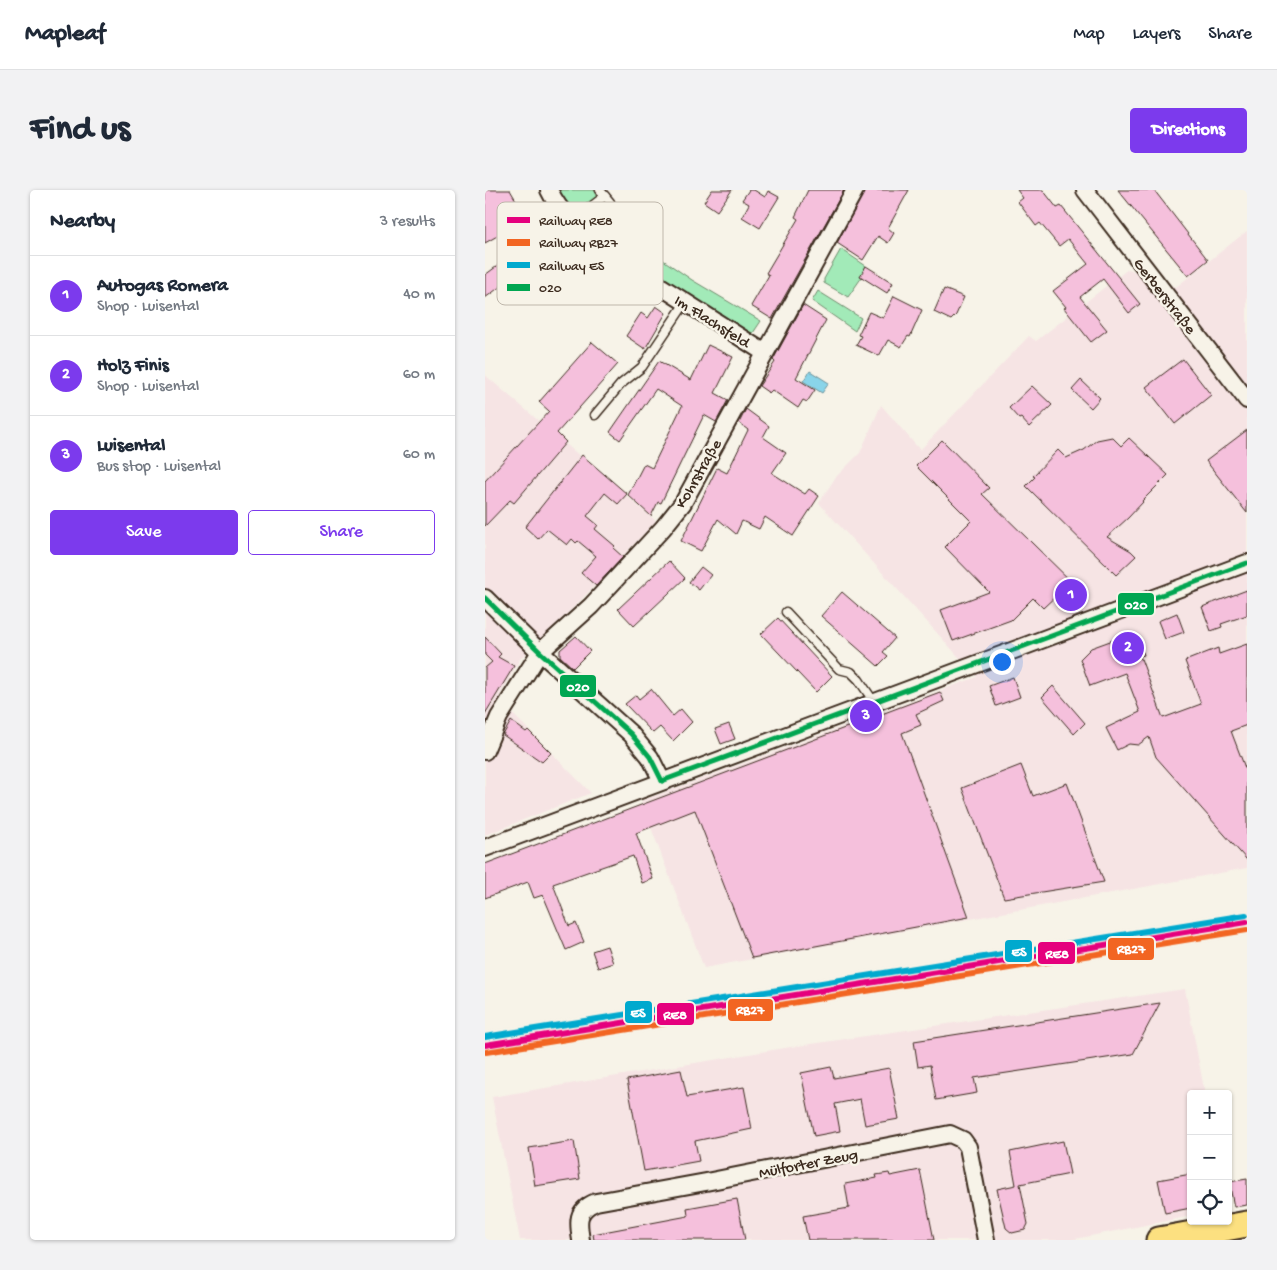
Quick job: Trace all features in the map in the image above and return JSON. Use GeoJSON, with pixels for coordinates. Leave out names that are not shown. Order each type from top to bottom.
{"type":"FeatureCollection","features":[{"type":"Feature","properties":{"kind":"main road"},"geometry":{"type":"LineString","coordinates":[[1159,1240],[1247,1224]]}},
{"type":"Feature","properties":{"kind":"street","name":"Im Flachsfeld"},"geometry":{"type":"LineString","coordinates":[[549,190],[556,202]]}},
{"type":"Feature","properties":{"kind":"street","name":"Kohrstraße"},"geometry":{"type":"LineString","coordinates":[[485,751],[499,717],[540,652],[591,606],[663,528],[683,503],[710,450],[855,190]]}},
{"type":"Feature","properties":{"kind":"street","name":"Gerberstraße"},"geometry":{"type":"LineString","coordinates":[[1085,190],[1247,400]]}},
{"type":"Feature","properties":{"kind":"street","name":"Im Flachsfeld"},"geometry":{"type":"LineString","coordinates":[[663,288],[765,353]]}},
{"type":"Feature","properties":{"kind":"street"},"geometry":{"type":"LineString","coordinates":[[485,848],[1247,563]]}},
{"type":"Feature","properties":{"kind":"street"},"geometry":{"type":"LineString","coordinates":[[485,598],[540,652],[631,734],[649,757],[662,781]]}},
{"type":"Feature","properties":{"kind":"street","name":"Mülforter Zeug"},"geometry":{"type":"LineString","coordinates":[[581,1240],[580,1215],[587,1206],[596,1202],[950,1134],[963,1140],[968,1147],[986,1240]]}},
{"type":"Feature","properties":{"kind":"lane"},"geometry":{"type":"LineString","coordinates":[[595,415],[621,384],[642,367],[685,303]]}},
{"type":"Feature","properties":{"kind":"lane"},"geometry":{"type":"LineString","coordinates":[[786,612],[839,669],[851,672],[859,680],[874,702]]}},
{"type":"Feature","properties":{"kind":"shaded area"},"geometry":{"type":"Polygon","coordinates":[[[1247,231],[1247,868],[704,968],[641,801],[977,677],[819,503],[835,478],[860,453],[881,405],[920,450],[1029,336],[1036,341],[1128,269],[1176,287],[1247,231]]]}},
{"type":"Feature","properties":{"kind":"shaded area"},"geometry":{"type":"Polygon","coordinates":[[[485,375],[656,521],[579,602],[520,659],[498,699],[591,793],[485,835],[485,375]]]}},
{"type":"Feature","properties":{"kind":"shaded area"},"geometry":{"type":"Polygon","coordinates":[[[1185,989],[1204,1090],[1187,1090],[1187,1217],[1070,1240],[520,1240],[492,1097],[791,1047],[1185,989]]]}},
{"type":"Feature","properties":{"kind":"green space"},"geometry":{"type":"Polygon","coordinates":[[[558,190],[594,190],[598,196],[591,202],[566,202],[558,190]]]}},
{"type":"Feature","properties":{"kind":"green space"},"geometry":{"type":"Polygon","coordinates":[[[841,249],[866,266],[860,276],[862,277],[848,297],[824,283],[824,279],[841,249]]]}},
{"type":"Feature","properties":{"kind":"green space"},"geometry":{"type":"Polygon","coordinates":[[[663,260],[692,280],[761,321],[753,333],[739,327],[663,279],[663,260]]]}},
{"type":"Feature","properties":{"kind":"green space"},"geometry":{"type":"Polygon","coordinates":[[[818,291],[861,318],[855,331],[812,301],[818,291]]]}},
{"type":"Feature","properties":{"kind":"water"},"geometry":{"type":"Polygon","coordinates":[[[810,371],[829,383],[822,393],[803,381],[810,371]]]}},
{"type":"Feature","properties":{"kind":"building"},"geometry":{"type":"Polygon","coordinates":[[[485,190],[510,190],[517,202],[497,202],[497,236],[485,243],[485,190]]]}},
{"type":"Feature","properties":{"kind":"building"},"geometry":{"type":"Polygon","coordinates":[[[712,190],[732,190],[717,211],[704,202],[712,190]]]}},
{"type":"Feature","properties":{"kind":"building"},"geometry":{"type":"Polygon","coordinates":[[[749,190],[754,190],[765,197],[768,191],[779,197],[760,228],[742,217],[749,204],[742,200],[749,190]]]}},
{"type":"Feature","properties":{"kind":"building"},"geometry":{"type":"Polygon","coordinates":[[[808,190],[844,190],[772,319],[751,306],[769,275],[766,273],[798,219],[795,217],[808,190]]]}},
{"type":"Feature","properties":{"kind":"building"},"geometry":{"type":"Polygon","coordinates":[[[865,190],[909,190],[888,228],[894,233],[888,243],[878,236],[863,260],[837,243],[865,190]]]}},
{"type":"Feature","properties":{"kind":"building"},"geometry":{"type":"Polygon","coordinates":[[[1017,190],[1043,190],[1057,208],[1061,206],[1140,304],[1129,313],[1103,279],[1080,297],[1107,330],[1091,342],[1053,291],[1088,264],[1068,239],[1059,246],[1040,223],[1036,226],[1018,202],[1023,198],[1017,190]]]}},
{"type":"Feature","properties":{"kind":"building"},"geometry":{"type":"Polygon","coordinates":[[[1118,190],[1154,190],[1208,260],[1188,276],[1118,190]]]}},
{"type":"Feature","properties":{"kind":"building"},"geometry":{"type":"Polygon","coordinates":[[[497,266],[497,289],[485,298],[485,275],[497,266]]]}},
{"type":"Feature","properties":{"kind":"building"},"geometry":{"type":"Polygon","coordinates":[[[866,266],[893,283],[887,293],[860,276],[866,266]]]}},
{"type":"Feature","properties":{"kind":"building"},"geometry":{"type":"Polygon","coordinates":[[[944,289],[964,297],[956,315],[951,320],[934,312],[944,289]]]}},
{"type":"Feature","properties":{"kind":"building"},"geometry":{"type":"Polygon","coordinates":[[[894,296],[922,310],[910,337],[908,336],[901,347],[888,340],[879,356],[856,345],[861,336],[858,335],[869,312],[883,318],[894,296]]]}},
{"type":"Feature","properties":{"kind":"building"},"geometry":{"type":"Polygon","coordinates":[[[803,305],[826,320],[796,378],[815,390],[807,402],[803,400],[798,408],[772,390],[769,393],[759,386],[775,362],[773,360],[803,305]]]}},
{"type":"Feature","properties":{"kind":"building"},"geometry":{"type":"Polygon","coordinates":[[[656,306],[666,313],[645,349],[626,336],[641,313],[648,318],[656,306]]]}},
{"type":"Feature","properties":{"kind":"building"},"geometry":{"type":"Polygon","coordinates":[[[592,342],[618,364],[557,433],[566,442],[514,503],[510,500],[485,526],[485,481],[549,411],[539,402],[592,342]]]}},
{"type":"Feature","properties":{"kind":"building"},"geometry":{"type":"Polygon","coordinates":[[[708,345],[733,357],[715,393],[728,400],[716,422],[704,415],[661,503],[658,502],[651,516],[628,495],[644,464],[652,468],[682,406],[656,389],[620,440],[610,432],[659,361],[691,380],[708,345]]]}},
{"type":"Feature","properties":{"kind":"building"},"geometry":{"type":"Polygon","coordinates":[[[1183,359],[1211,395],[1175,424],[1146,387],[1183,359]]]}},
{"type":"Feature","properties":{"kind":"building"},"geometry":{"type":"Polygon","coordinates":[[[1081,380],[1100,398],[1091,408],[1072,390],[1081,380]]]}},
{"type":"Feature","properties":{"kind":"building"},"geometry":{"type":"Polygon","coordinates":[[[1032,386],[1052,405],[1029,427],[1009,408],[1032,386]]]}},
{"type":"Feature","properties":{"kind":"building"},"geometry":{"type":"Polygon","coordinates":[[[746,409],[769,426],[763,437],[786,453],[772,473],[805,494],[809,489],[819,496],[793,536],[765,517],[759,529],[742,521],[736,534],[718,519],[701,551],[681,541],[717,468],[727,473],[748,430],[739,423],[746,409]]]}},
{"type":"Feature","properties":{"kind":"building"},"geometry":{"type":"Polygon","coordinates":[[[1247,430],[1247,513],[1206,461],[1247,430]]]}},
{"type":"Feature","properties":{"kind":"building"},"geometry":{"type":"Polygon","coordinates":[[[1112,437],[1121,446],[1129,438],[1168,475],[1128,518],[1107,537],[1136,556],[1116,575],[1026,486],[1058,450],[1066,458],[1084,450],[1097,440],[1112,437]]]}},
{"type":"Feature","properties":{"kind":"building"},"geometry":{"type":"Polygon","coordinates":[[[942,440],[989,488],[982,494],[1083,593],[1070,606],[1058,594],[1043,608],[1033,598],[1011,620],[953,641],[941,610],[989,592],[945,547],[971,521],[916,466],[942,440]]]}},
{"type":"Feature","properties":{"kind":"building"},"geometry":{"type":"Polygon","coordinates":[[[582,455],[627,494],[618,504],[605,493],[587,516],[598,525],[595,529],[615,546],[613,548],[623,557],[596,586],[581,573],[596,556],[578,541],[576,543],[572,539],[567,545],[547,529],[538,539],[525,527],[582,455]]]}},
{"type":"Feature","properties":{"kind":"building"},"geometry":{"type":"Polygon","coordinates":[[[669,561],[685,578],[634,626],[618,609],[669,561]]]}},
{"type":"Feature","properties":{"kind":"building"},"geometry":{"type":"Polygon","coordinates":[[[701,567],[711,575],[699,590],[689,582],[701,567]]]}},
{"type":"Feature","properties":{"kind":"building"},"geometry":{"type":"Polygon","coordinates":[[[1247,590],[1247,615],[1221,624],[1222,627],[1211,631],[1202,607],[1247,590]]]}},
{"type":"Feature","properties":{"kind":"building"},"geometry":{"type":"Polygon","coordinates":[[[842,592],[895,638],[883,652],[888,656],[878,666],[821,616],[842,592]]]}},
{"type":"Feature","properties":{"kind":"building"},"geometry":{"type":"Polygon","coordinates":[[[1177,613],[1184,632],[1165,639],[1158,621],[1177,613]]]}},
{"type":"Feature","properties":{"kind":"building"},"geometry":{"type":"Polygon","coordinates":[[[778,618],[832,676],[816,692],[761,634],[778,618]]]}},
{"type":"Feature","properties":{"kind":"building"},"geometry":{"type":"Polygon","coordinates":[[[576,636],[590,651],[573,668],[560,656],[560,650],[576,636]]]}},
{"type":"Feature","properties":{"kind":"building"},"geometry":{"type":"Polygon","coordinates":[[[1137,636],[1144,655],[1140,656],[1163,718],[1201,704],[1185,661],[1218,648],[1219,654],[1247,644],[1247,725],[1231,731],[1247,773],[1247,860],[1156,757],[1149,737],[1138,745],[1129,744],[1117,750],[1106,728],[1140,712],[1125,673],[1090,686],[1080,659],[1091,648],[1113,640],[1114,644],[1137,636]]]}},
{"type":"Feature","properties":{"kind":"building"},"geometry":{"type":"Polygon","coordinates":[[[485,637],[501,654],[498,657],[514,666],[485,714],[485,668],[492,662],[485,655],[485,637]]]}},
{"type":"Feature","properties":{"kind":"building"},"geometry":{"type":"Polygon","coordinates":[[[1013,677],[1020,697],[996,706],[989,686],[1013,677]]]}},
{"type":"Feature","properties":{"kind":"building"},"geometry":{"type":"Polygon","coordinates":[[[1053,686],[1085,723],[1074,734],[1042,697],[1053,686]]]}},
{"type":"Feature","properties":{"kind":"building"},"geometry":{"type":"Polygon","coordinates":[[[651,689],[673,716],[681,709],[692,722],[673,741],[660,727],[653,733],[625,704],[636,695],[639,699],[651,689]]]}},
{"type":"Feature","properties":{"kind":"building"},"geometry":{"type":"Polygon","coordinates":[[[940,692],[944,701],[916,714],[921,725],[902,733],[969,917],[752,958],[695,810],[636,833],[653,879],[642,883],[633,856],[553,884],[569,926],[576,923],[584,942],[566,950],[543,895],[534,898],[528,882],[485,898],[485,864],[940,692]]]}},
{"type":"Feature","properties":{"kind":"building"},"geometry":{"type":"Polygon","coordinates":[[[511,721],[526,732],[528,730],[551,753],[542,762],[503,735],[511,721]]]}},
{"type":"Feature","properties":{"kind":"building"},"geometry":{"type":"Polygon","coordinates":[[[729,724],[735,739],[721,744],[715,729],[729,724]]]}},
{"type":"Feature","properties":{"kind":"building"},"geometry":{"type":"Polygon","coordinates":[[[1021,765],[1033,796],[1067,783],[1104,882],[1004,898],[962,788],[1021,765]]]}},
{"type":"Feature","properties":{"kind":"building"},"geometry":{"type":"Polygon","coordinates":[[[607,946],[613,963],[598,968],[592,951],[607,946]]]}},
{"type":"Feature","properties":{"kind":"building"},"geometry":{"type":"Polygon","coordinates":[[[1160,1003],[1133,1054],[974,1078],[977,1093],[936,1100],[930,1065],[918,1067],[914,1041],[1160,1003]]]}},
{"type":"Feature","properties":{"kind":"building"},"geometry":{"type":"Polygon","coordinates":[[[831,1067],[834,1078],[889,1068],[899,1119],[865,1125],[860,1099],[835,1104],[840,1131],[814,1136],[801,1073],[831,1067]]]}},
{"type":"Feature","properties":{"kind":"building"},"geometry":{"type":"Polygon","coordinates":[[[681,1070],[687,1097],[744,1087],[752,1129],[695,1141],[699,1161],[644,1171],[627,1080],[681,1070]]]}},
{"type":"Feature","properties":{"kind":"building"},"geometry":{"type":"Polygon","coordinates":[[[574,1141],[580,1179],[535,1186],[529,1148],[574,1141]]]}},
{"type":"Feature","properties":{"kind":"building"},"geometry":{"type":"Polygon","coordinates":[[[1063,1141],[1070,1174],[1020,1184],[1028,1224],[1025,1230],[1012,1233],[1006,1228],[997,1189],[1016,1185],[1010,1152],[1063,1141]]]}},
{"type":"Feature","properties":{"kind":"building"},"geometry":{"type":"Polygon","coordinates":[[[920,1170],[934,1240],[808,1240],[803,1216],[849,1208],[845,1184],[877,1178],[876,1175],[889,1173],[890,1176],[920,1170]]]}},
{"type":"Feature","properties":{"kind":"building"},"geometry":{"type":"Polygon","coordinates":[[[1187,1175],[1187,1209],[1165,1213],[1158,1180],[1187,1175]]]}},
{"type":"Feature","properties":{"kind":"building"},"geometry":{"type":"Polygon","coordinates":[[[1247,1179],[1247,1205],[1234,1207],[1232,1182],[1247,1179]]]}},
{"type":"Feature","properties":{"kind":"building"},"geometry":{"type":"Polygon","coordinates":[[[737,1199],[745,1240],[594,1240],[593,1234],[688,1216],[687,1208],[737,1199]]]}},
{"type":"Feature","properties":{"kind":"rail line","name":"ES"},"geometry":{"type":"LineString","coordinates":[[485,1037],[1246,915]]}},
{"type":"Feature","properties":{"kind":"rail line","name":"RE8"},"geometry":{"type":"LineString","coordinates":[[485,1045],[1247,922]]}},
{"type":"Feature","properties":{"kind":"rail line","name":"RB27"},"geometry":{"type":"LineString","coordinates":[[486,1052],[1247,930]]}},
{"type":"Feature","properties":{"kind":"transit line","name":"020"},"geometry":{"type":"LineString","coordinates":[[662,781],[1247,563]]}},
{"type":"Feature","properties":{"kind":"transit line","name":"020"},"geometry":{"type":"LineString","coordinates":[[485,598],[540,652],[631,734],[650,757],[662,781]]}},
{"type":"Feature","properties":{"kind":"place","name":"Autogas Romera"},"geometry":{"type":"Point","coordinates":[1071,595]}},
{"type":"Feature","properties":{"kind":"place","name":"Holz Finis"},"geometry":{"type":"Point","coordinates":[1128,648]}},
{"type":"Feature","properties":{"kind":"place","name":"Luisental"},"geometry":{"type":"Point","coordinates":[866,716]}}]}
